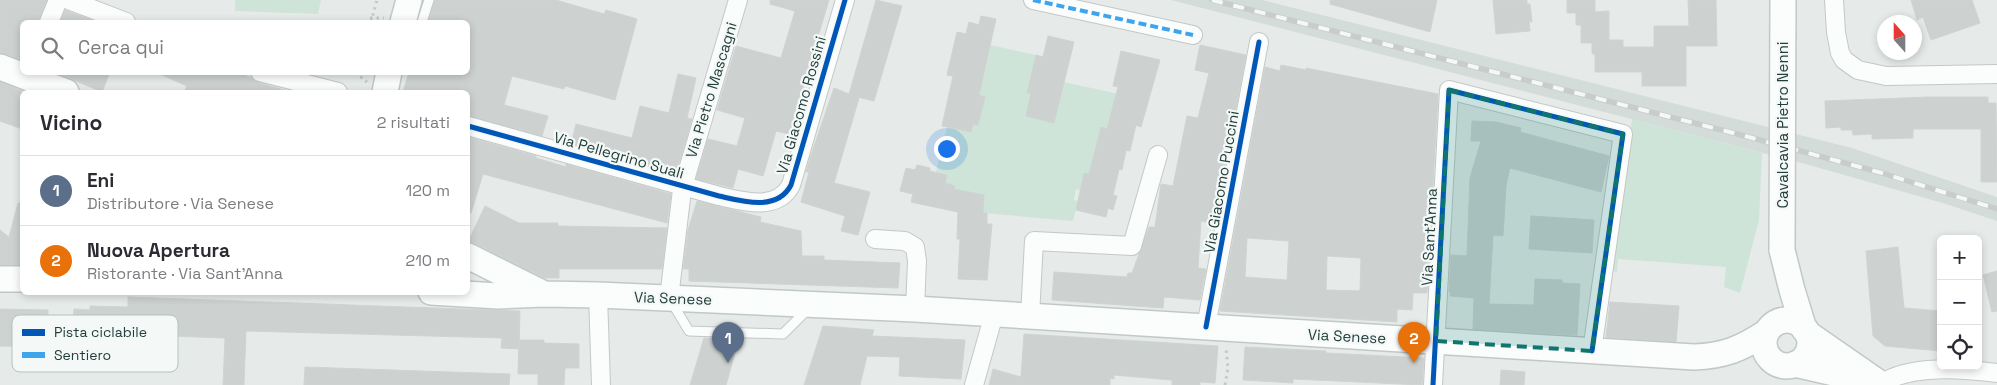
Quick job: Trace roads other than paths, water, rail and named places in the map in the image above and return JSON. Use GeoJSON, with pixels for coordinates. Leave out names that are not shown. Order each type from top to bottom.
{"type":"FeatureCollection","features":[{"type":"Feature","properties":{"kind":"main road"},"geometry":{"type":"LineString","coordinates":[[395,20],[409,0]]}},
{"type":"Feature","properties":{"kind":"main road","name":"Cavalcavia Pietro Nenni"},"geometry":{"type":"LineString","coordinates":[[1770,328],[1782,250],[1783,0]]}},
{"type":"Feature","properties":{"kind":"main road"},"geometry":{"type":"LineString","coordinates":[[0,67],[20,73]]}},
{"type":"Feature","properties":{"kind":"main road"},"geometry":{"type":"LineString","coordinates":[[28,75],[62,90]]}},
{"type":"Feature","properties":{"kind":"main road","name":"Cavalcavia Pietro Nenni"},"geometry":{"type":"LineString","coordinates":[[1782,250],[1805,331]]}},
{"type":"Feature","properties":{"kind":"main road"},"geometry":{"type":"LineString","coordinates":[[470,257],[518,283],[544,294]]}},
{"type":"Feature","properties":{"kind":"main road"},"geometry":{"type":"LineString","coordinates":[[0,278],[20,280]]}},
{"type":"Feature","properties":{"kind":"main road","name":"Via Senese"},"geometry":{"type":"LineString","coordinates":[[470,294],[598,295],[813,304],[1436,340],[1694,357],[1726,363],[1788,365],[1882,385]]}},
{"type":"Feature","properties":{"kind":"main road"},"geometry":{"type":"LineString","coordinates":[[1805,331],[1809,348],[1806,355],[1788,365],[1774,362],[1766,352],[1764,346],[1770,328],[1780,322],[1793,322],[1882,385]]}},
{"type":"Feature","properties":{"kind":"main road","name":"Via Senese"},"geometry":{"type":"LineString","coordinates":[[1694,357],[1735,351],[1770,328]]}},
{"type":"Feature","properties":{"kind":"street"},"geometry":{"type":"LineString","coordinates":[[50,20],[58,0]]}},
{"type":"Feature","properties":{"kind":"street"},"geometry":{"type":"LineString","coordinates":[[69,0],[121,20]]}},
{"type":"Feature","properties":{"kind":"street","name":"Via Pietro Mascagni"},"geometry":{"type":"LineString","coordinates":[[669,298],[683,186],[738,0]]}},
{"type":"Feature","properties":{"kind":"street","name":"Via Giacomo Rossini"},"geometry":{"type":"LineString","coordinates":[[765,203],[781,196],[791,186],[845,0]]}},
{"type":"Feature","properties":{"kind":"street"},"geometry":{"type":"LineString","coordinates":[[1033,0],[1193,35]]}},
{"type":"Feature","properties":{"kind":"street"},"geometry":{"type":"LineString","coordinates":[[1834,0],[1836,32],[1840,52],[1844,60],[1858,70],[1886,76],[1997,74]]}},
{"type":"Feature","properties":{"kind":"street","name":"Via Giacomo Puccini"},"geometry":{"type":"LineString","coordinates":[[1216,328],[1259,42]]}},
{"type":"Feature","properties":{"kind":"street"},"geometry":{"type":"LineString","coordinates":[[272,75],[330,90]]}},
{"type":"Feature","properties":{"kind":"street","name":"Via Sant'Anna"},"geometry":{"type":"LineString","coordinates":[[1433,385],[1449,90],[1623,134],[1592,351]]}},
{"type":"Feature","properties":{"kind":"street","name":"Via Pellegrino Suali"},"geometry":{"type":"LineString","coordinates":[[470,127],[683,186],[739,200],[765,203]]}},
{"type":"Feature","properties":{"kind":"street"},"geometry":{"type":"LineString","coordinates":[[1030,316],[1034,241],[1132,246],[1158,155]]}},
{"type":"Feature","properties":{"kind":"street"},"geometry":{"type":"LineString","coordinates":[[875,239],[905,241],[915,247],[917,261],[915,309]]}},
{"type":"Feature","properties":{"kind":"street"},"geometry":{"type":"LineString","coordinates":[[598,295],[601,385]]}},
{"type":"Feature","properties":{"kind":"street"},"geometry":{"type":"LineString","coordinates":[[974,385],[994,314]]}},
{"type":"Feature","properties":{"kind":"street"},"geometry":{"type":"LineString","coordinates":[[1882,385],[1895,376],[1922,371],[1997,372]]}},
{"type":"Feature","properties":{"kind":"lane"},"geometry":{"type":"LineString","coordinates":[[423,20],[429,0]]}},
{"type":"Feature","properties":{"kind":"railway"},"geometry":{"type":"LineString","coordinates":[[1212,0],[1745,136],[1882,173],[1997,209]]}},
{"type":"Feature","properties":{"kind":"place","name":"Eni"},"geometry":{"type":"Point","coordinates":[728,363]}},
{"type":"Feature","properties":{"kind":"place","name":"Nuova Apertura"},"geometry":{"type":"Point","coordinates":[1414,363]}}]}
